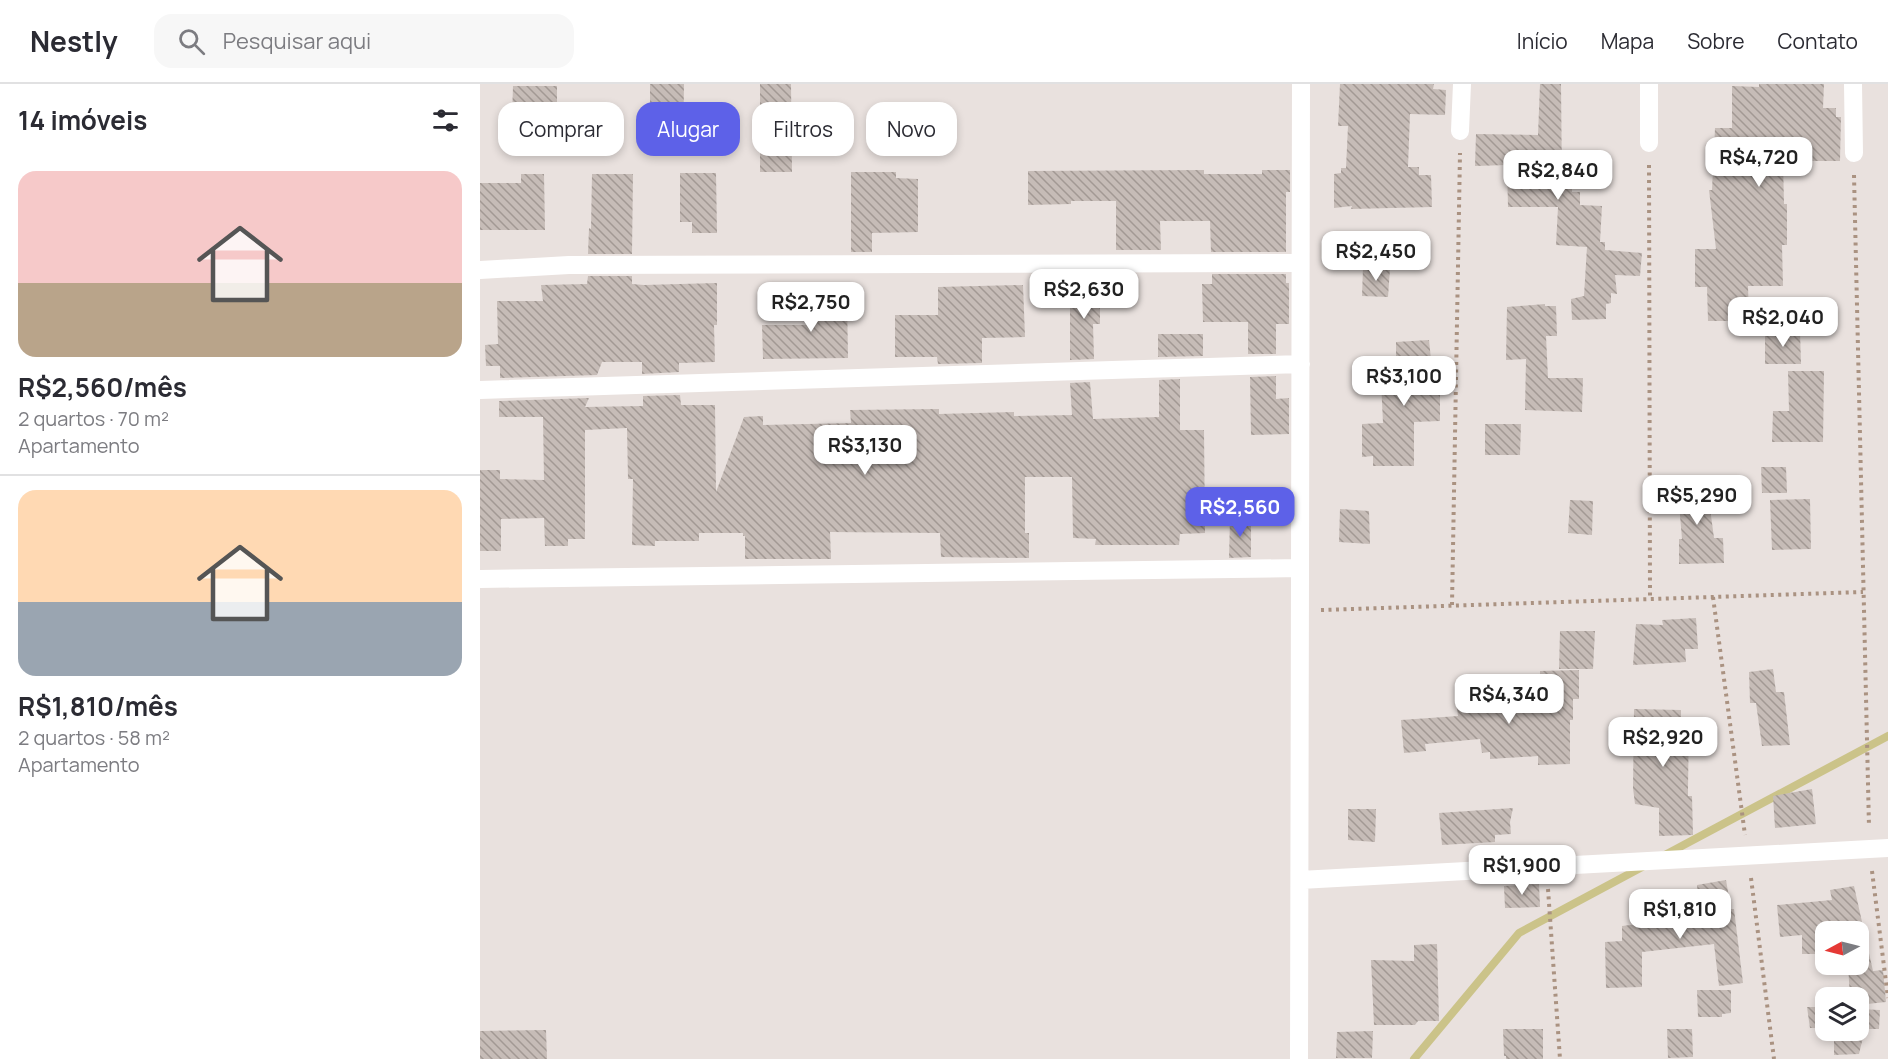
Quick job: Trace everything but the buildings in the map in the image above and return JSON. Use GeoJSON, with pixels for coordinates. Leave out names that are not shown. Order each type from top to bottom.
{"type":"FeatureCollection","features":[{"type":"Feature","properties":{"kind":"street"},"geometry":{"type":"LineString","coordinates":[[1299,1059],[1301,84]]}},
{"type":"Feature","properties":{"kind":"street"},"geometry":{"type":"LineString","coordinates":[[1460,131],[1462,84]]}},
{"type":"Feature","properties":{"kind":"street"},"geometry":{"type":"LineString","coordinates":[[1649,84],[1649,143]]}},
{"type":"Feature","properties":{"kind":"street"},"geometry":{"type":"LineString","coordinates":[[1853,84],[1854,153]]}},
{"type":"Feature","properties":{"kind":"street"},"geometry":{"type":"LineString","coordinates":[[480,270],[569,265],[1300,263]]}},
{"type":"Feature","properties":{"kind":"street"},"geometry":{"type":"LineString","coordinates":[[480,390],[1301,364]]}},
{"type":"Feature","properties":{"kind":"street"},"geometry":{"type":"LineString","coordinates":[[480,579],[1300,567]]}},
{"type":"Feature","properties":{"kind":"street"},"geometry":{"type":"LineString","coordinates":[[1300,880],[1888,848]]}},
{"type":"Feature","properties":{"kind":"path"},"geometry":{"type":"LineString","coordinates":[[1452,605],[1460,131]]}},
{"type":"Feature","properties":{"kind":"path"},"geometry":{"type":"LineString","coordinates":[[1649,143],[1650,599]]}},
{"type":"Feature","properties":{"kind":"path"},"geometry":{"type":"LineString","coordinates":[[1854,153],[1869,849],[1888,998]]}},
{"type":"Feature","properties":{"kind":"path"},"geometry":{"type":"LineString","coordinates":[[1300,610],[1863,592]]}},
{"type":"Feature","properties":{"kind":"path"},"geometry":{"type":"LineString","coordinates":[[1713,597],[1774,1059]]}},
{"type":"Feature","properties":{"kind":"path"},"geometry":{"type":"LineString","coordinates":[[1546,867],[1560,1059]]}},
{"type":"Feature","properties":{"kind":"waterway"},"geometry":{"type":"LineString","coordinates":[[1663,856],[1888,736]]}},
{"type":"Feature","properties":{"kind":"waterway"},"geometry":{"type":"LineString","coordinates":[[1414,1059],[1519,933],[1644,866]]}}]}
